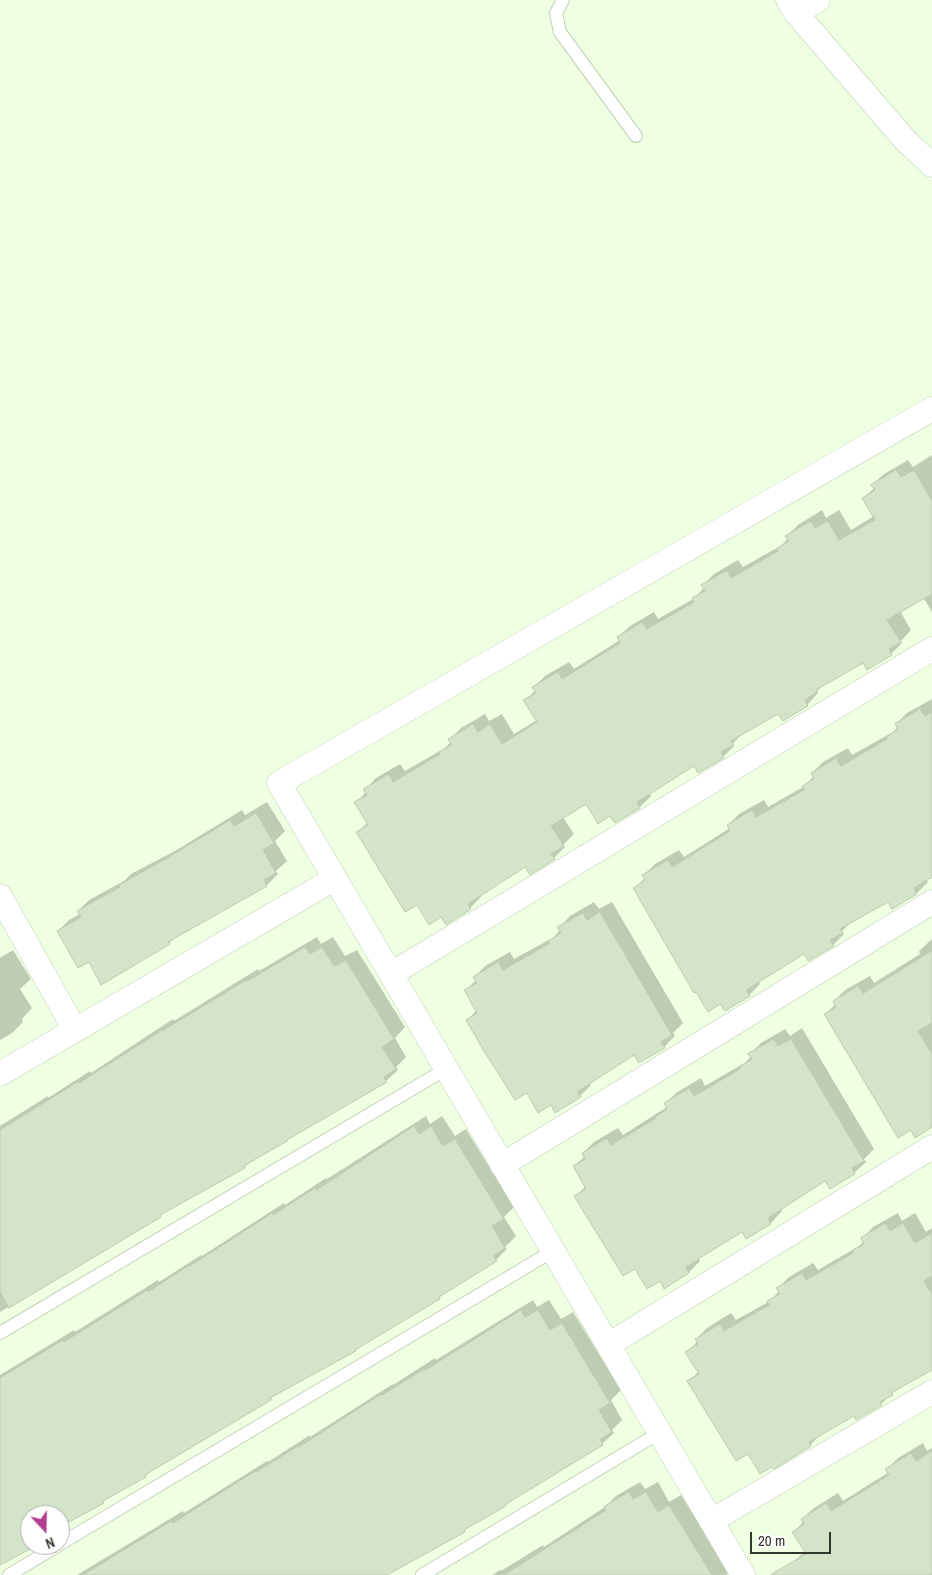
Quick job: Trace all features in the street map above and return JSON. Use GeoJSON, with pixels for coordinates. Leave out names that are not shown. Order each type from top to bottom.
{"type":"FeatureCollection","features":[{"type":"Feature","properties":{"kind":"street"},"geometry":{"type":"LineString","coordinates":[[818,0],[792,7],[905,140],[932,165]]}},
{"type":"Feature","properties":{"kind":"street"},"geometry":{"type":"LineString","coordinates":[[743,1575],[279,783],[932,409]]}},
{"type":"Feature","properties":{"kind":"street"},"geometry":{"type":"LineString","coordinates":[[391,974],[932,649]]}},
{"type":"Feature","properties":{"kind":"street"},"geometry":{"type":"LineString","coordinates":[[0,1074],[334,879]]}},
{"type":"Feature","properties":{"kind":"street"},"geometry":{"type":"LineString","coordinates":[[0,896],[76,1030]]}},
{"type":"Feature","properties":{"kind":"street"},"geometry":{"type":"LineString","coordinates":[[502,1165],[932,902]]}},
{"type":"Feature","properties":{"kind":"street"},"geometry":{"type":"LineString","coordinates":[[608,1345],[932,1147]]}},
{"type":"Feature","properties":{"kind":"street"},"geometry":{"type":"LineString","coordinates":[[711,1521],[932,1392]]}},
{"type":"Feature","properties":{"kind":"lane"},"geometry":{"type":"LineString","coordinates":[[563,0],[556,13],[560,32],[636,136]]}},
{"type":"Feature","properties":{"kind":"lane"},"geometry":{"type":"LineString","coordinates":[[0,1333],[446,1069]]}},
{"type":"Feature","properties":{"kind":"lane"},"geometry":{"type":"LineString","coordinates":[[70,1539],[553,1251]]}},
{"type":"Feature","properties":{"kind":"lane"},"geometry":{"type":"LineString","coordinates":[[422,1575],[659,1433]]}},
{"type":"Feature","properties":{"kind":"lane"},"geometry":{"type":"LineString","coordinates":[[9,1575],[43,1555]]}},
{"type":"Feature","properties":{"kind":"building"},"geometry":{"type":"Polygon","coordinates":[[[896,470],[901,477],[914,470],[932,501],[932,594],[887,620],[901,642],[889,649],[892,655],[867,670],[863,663],[816,690],[817,692],[805,700],[808,706],[783,721],[778,714],[731,741],[733,745],[721,752],[724,758],[698,773],[694,766],[637,802],[640,808],[615,823],[610,816],[598,824],[586,804],[551,826],[564,846],[551,854],[555,859],[530,875],[525,867],[468,904],[471,909],[446,925],[441,917],[429,925],[417,905],[405,912],[356,832],[368,825],[354,802],[367,795],[363,789],[389,774],[393,782],[440,754],[439,752],[451,745],[448,739],[473,724],[478,732],[490,724],[502,744],[537,722],[523,700],[536,693],[532,687],[558,672],[562,679],[620,643],[617,637],[642,622],[647,629],[694,602],[692,598],[705,591],[701,585],[727,570],[731,578],[778,551],[776,549],[789,541],[785,536],[811,521],[815,528],[828,521],[839,540],[875,520],[862,498],[875,490],[871,485],[896,470]]]}},
{"type":"Feature","properties":{"kind":"building"},"geometry":{"type":"Polygon","coordinates":[[[920,709],[925,716],[932,712],[932,877],[914,888],[917,894],[892,909],[888,902],[840,929],[843,933],[830,940],[834,946],[808,961],[804,954],[746,990],[750,996],[725,1011],[720,1004],[708,1012],[696,992],[694,993],[633,888],[645,880],[642,875],[668,860],[672,867],[730,831],[727,825],[752,810],[756,817],[804,790],[802,786],[814,779],[811,773],[836,758],[841,766],[887,739],[886,737],[898,729],[895,724],[920,709]]]}},
{"type":"Feature","properties":{"kind":"building"},"geometry":{"type":"Polygon","coordinates":[[[256,813],[274,843],[263,850],[276,873],[264,880],[267,886],[168,942],[170,944],[101,985],[89,962],[78,968],[57,931],[81,917],[77,911],[230,820],[234,826],[256,813]]]}},
{"type":"Feature","properties":{"kind":"building"},"geometry":{"type":"Polygon","coordinates":[[[600,912],[672,1035],[661,1042],[665,1048],[639,1063],[634,1055],[577,1092],[581,1097],[555,1113],[551,1105],[538,1113],[527,1093],[515,1100],[484,1051],[466,1020],[477,1013],[464,990],[477,983],[473,977],[498,962],[503,970],[550,943],[548,941],[561,933],[557,927],[583,913],[587,920],[600,912]]]}},
{"type":"Feature","properties":{"kind":"building"},"geometry":{"type":"Polygon","coordinates":[[[305,947],[310,954],[322,947],[334,966],[346,960],[394,1039],[382,1047],[396,1069],[384,1077],[387,1082],[244,1166],[245,1168],[160,1215],[161,1217],[9,1308],[0,1292],[0,1130],[79,1081],[79,1083],[162,1030],[305,947]]]}},
{"type":"Feature","properties":{"kind":"building"},"geometry":{"type":"Polygon","coordinates":[[[932,951],[932,1023],[918,1031],[932,1054],[932,1127],[915,1138],[911,1130],[898,1138],[824,1014],[836,1007],[833,1001],[858,986],[863,993],[932,951]]]}},
{"type":"Feature","properties":{"kind":"building"},"geometry":{"type":"Polygon","coordinates":[[[774,1039],[778,1046],[791,1039],[864,1161],[852,1168],[855,1174],[830,1189],[825,1181],[768,1218],[771,1224],[746,1239],[742,1232],[698,1259],[686,1267],[689,1273],[664,1289],[660,1281],[647,1289],[635,1269],[623,1276],[574,1196],[586,1189],[573,1166],[585,1159],[582,1153],[607,1138],[611,1145],[656,1118],[667,1109],[664,1103],[689,1088],[694,1096],[740,1069],[739,1067],[752,1059],[748,1054],[774,1039]]]}},
{"type":"Feature","properties":{"kind":"building"},"geometry":{"type":"Polygon","coordinates":[[[414,1126],[419,1134],[431,1126],[443,1146],[455,1139],[504,1219],[492,1226],[505,1248],[493,1256],[497,1261],[356,1351],[270,1398],[271,1400],[145,1475],[146,1477],[103,1501],[104,1503],[70,1522],[70,1505],[20,1505],[20,1554],[0,1565],[0,1378],[63,1340],[64,1342],[147,1290],[148,1292],[272,1213],[273,1215],[315,1188],[316,1190],[414,1126]]]}},
{"type":"Feature","properties":{"kind":"building"},"geometry":{"type":"Polygon","coordinates":[[[886,1223],[890,1231],[903,1223],[915,1243],[932,1233],[932,1276],[924,1281],[932,1295],[932,1370],[891,1393],[893,1395],[880,1402],[882,1405],[856,1420],[854,1416],[809,1442],[811,1446],[774,1469],[772,1467],[760,1474],[748,1454],[736,1461],[687,1381],[699,1374],[685,1352],[698,1344],[695,1339],[720,1324],[724,1331],[769,1305],[767,1301],[780,1294],[776,1288],[802,1273],[806,1280],[853,1253],[852,1251],[864,1244],[861,1238],[886,1223]]]}},
{"type":"Feature","properties":{"kind":"building"},"geometry":{"type":"Polygon","coordinates":[[[521,1310],[525,1317],[538,1310],[550,1330],[562,1323],[610,1403],[599,1410],[612,1432],[600,1439],[603,1445],[464,1530],[465,1532],[387,1575],[83,1575],[171,1521],[173,1523],[255,1471],[299,1447],[381,1394],[425,1370],[521,1310]]]}},
{"type":"Feature","properties":{"kind":"building"},"geometry":{"type":"Polygon","coordinates":[[[932,1451],[932,1575],[770,1575],[806,1554],[792,1532],[804,1524],[801,1519],[826,1503],[831,1511],[889,1475],[885,1469],[911,1453],[916,1461],[932,1451]]]}},
{"type":"Feature","properties":{"kind":"building"},"geometry":{"type":"Polygon","coordinates":[[[629,1492],[633,1499],[646,1492],[658,1512],[669,1505],[712,1575],[504,1575],[606,1510],[604,1507],[629,1492]]]}}]}
